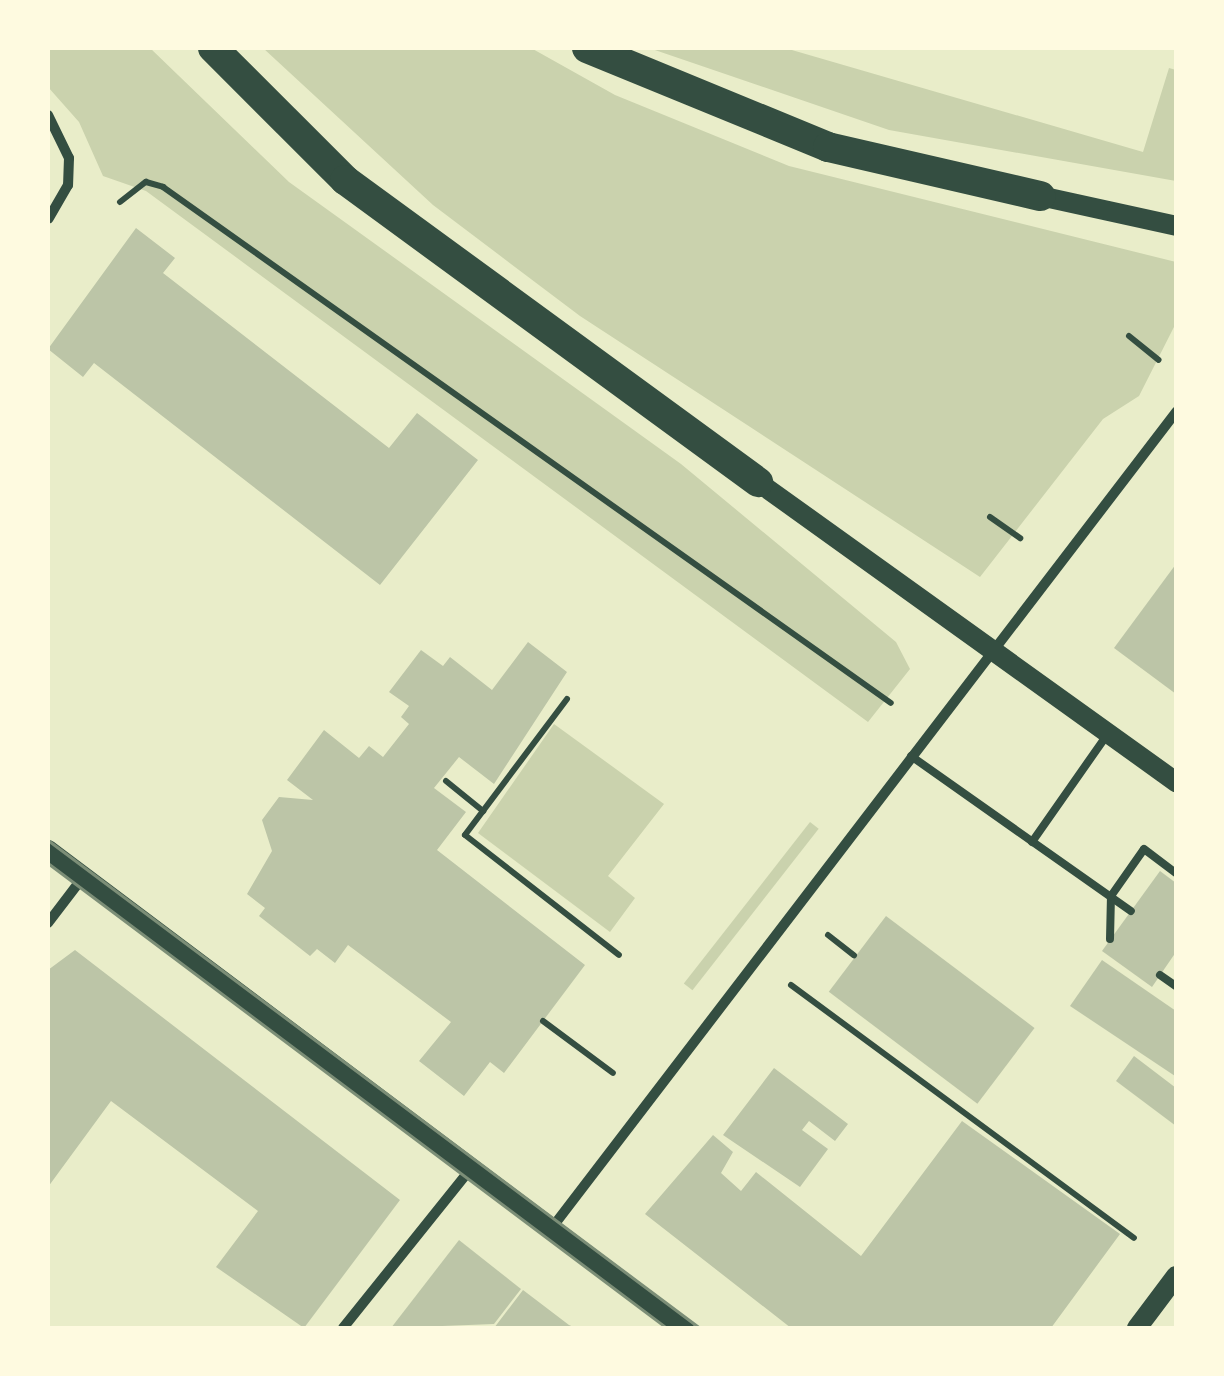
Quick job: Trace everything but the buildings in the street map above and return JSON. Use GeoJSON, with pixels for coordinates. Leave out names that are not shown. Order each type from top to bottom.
{"type":"FeatureCollection","features":[{"type":"Feature","properties":{"kind":"highway"},"geometry":{"type":"LineString","coordinates":[[213,48],[344,180],[758,482]]}},
{"type":"Feature","properties":{"kind":"highway"},"geometry":{"type":"LineString","coordinates":[[587,48],[828,148],[1040,196]]}},
{"type":"Feature","properties":{"kind":"main road"},"geometry":{"type":"LineString","coordinates":[[1040,196],[1176,226]]}},
{"type":"Feature","properties":{"kind":"main road"},"geometry":{"type":"LineString","coordinates":[[758,482],[1176,782]]}},
{"type":"Feature","properties":{"kind":"main road"},"geometry":{"type":"LineString","coordinates":[[48,850],[684,1328]]}},
{"type":"Feature","properties":{"kind":"main road"},"geometry":{"type":"LineString","coordinates":[[1137,1328],[1176,1276]]}},
{"type":"Feature","properties":{"kind":"street"},"geometry":{"type":"LineString","coordinates":[[48,115],[69,158],[68,185],[48,219]]}},
{"type":"Feature","properties":{"kind":"street"},"geometry":{"type":"LineString","coordinates":[[551,1229],[1176,412]]}},
{"type":"Feature","properties":{"kind":"street"},"geometry":{"type":"LineString","coordinates":[[48,922],[83,876]]}},
{"type":"Feature","properties":{"kind":"street"},"geometry":{"type":"LineString","coordinates":[[343,1328],[472,1168]]}},
{"type":"Feature","properties":{"kind":"lane"},"geometry":{"type":"LineString","coordinates":[[1032,842],[1109,733]]}},
{"type":"Feature","properties":{"kind":"lane"},"geometry":{"type":"LineString","coordinates":[[911,756],[1131,911]]}},
{"type":"Feature","properties":{"kind":"lane"},"geometry":{"type":"LineString","coordinates":[[1110,939],[1111,896],[1144,849],[1176,872]]}},
{"type":"Feature","properties":{"kind":"lane"},"geometry":{"type":"LineString","coordinates":[[1160,975],[1176,986]]}},
{"type":"Feature","properties":{"kind":"path"},"geometry":{"type":"LineString","coordinates":[[120,202],[146,182],[163,187],[891,703]]}},
{"type":"Feature","properties":{"kind":"path"},"geometry":{"type":"LineString","coordinates":[[1128,336],[1160,360]]}},
{"type":"Feature","properties":{"kind":"path"},"geometry":{"type":"LineString","coordinates":[[990,517],[1020,538]]}},
{"type":"Feature","properties":{"kind":"path"},"geometry":{"type":"LineString","coordinates":[[566,700],[465,835],[619,955]]}},
{"type":"Feature","properties":{"kind":"path"},"geometry":{"type":"LineString","coordinates":[[446,782],[483,811]]}},
{"type":"Feature","properties":{"kind":"path"},"geometry":{"type":"LineString","coordinates":[[828,935],[854,955]]}},
{"type":"Feature","properties":{"kind":"path"},"geometry":{"type":"LineString","coordinates":[[791,985],[1134,1238]]}},
{"type":"Feature","properties":{"kind":"path"},"geometry":{"type":"LineString","coordinates":[[543,1020],[613,1073]]}},
{"type":"Feature","properties":{"kind":"green space"},"geometry":{"type":"Polygon","coordinates":[[[48,48],[150,48],[289,182],[681,464],[896,642],[910,669],[868,722],[146,191],[103,176],[79,122],[48,87],[48,48]]]}},
{"type":"Feature","properties":{"kind":"green space"},"geometry":{"type":"Polygon","coordinates":[[[263,48],[531,48],[615,95],[789,166],[1176,262],[1176,323],[1139,396],[1103,419],[980,577],[580,316],[433,205],[263,48]]]}},
{"type":"Feature","properties":{"kind":"green space"},"geometry":{"type":"Polygon","coordinates":[[[649,48],[785,48],[1143,152],[1169,68],[1176,70],[1176,181],[889,130],[649,48]]]}},
{"type":"Feature","properties":{"kind":"green space"},"geometry":{"type":"Polygon","coordinates":[[[554,724],[664,804],[608,876],[635,898],[610,932],[478,833],[554,724]]]}},
{"type":"Feature","properties":{"kind":"green space"},"geometry":{"type":"Polygon","coordinates":[[[810,822],[819,829],[692,990],[684,984],[810,822]]]}},
{"type":"Feature","properties":{"kind":"tram line"},"geometry":{"type":"LineString","coordinates":[[48,840],[700,1328]]}},
{"type":"Feature","properties":{"kind":"tram line"},"geometry":{"type":"LineString","coordinates":[[48,863],[667,1328]]}}]}
